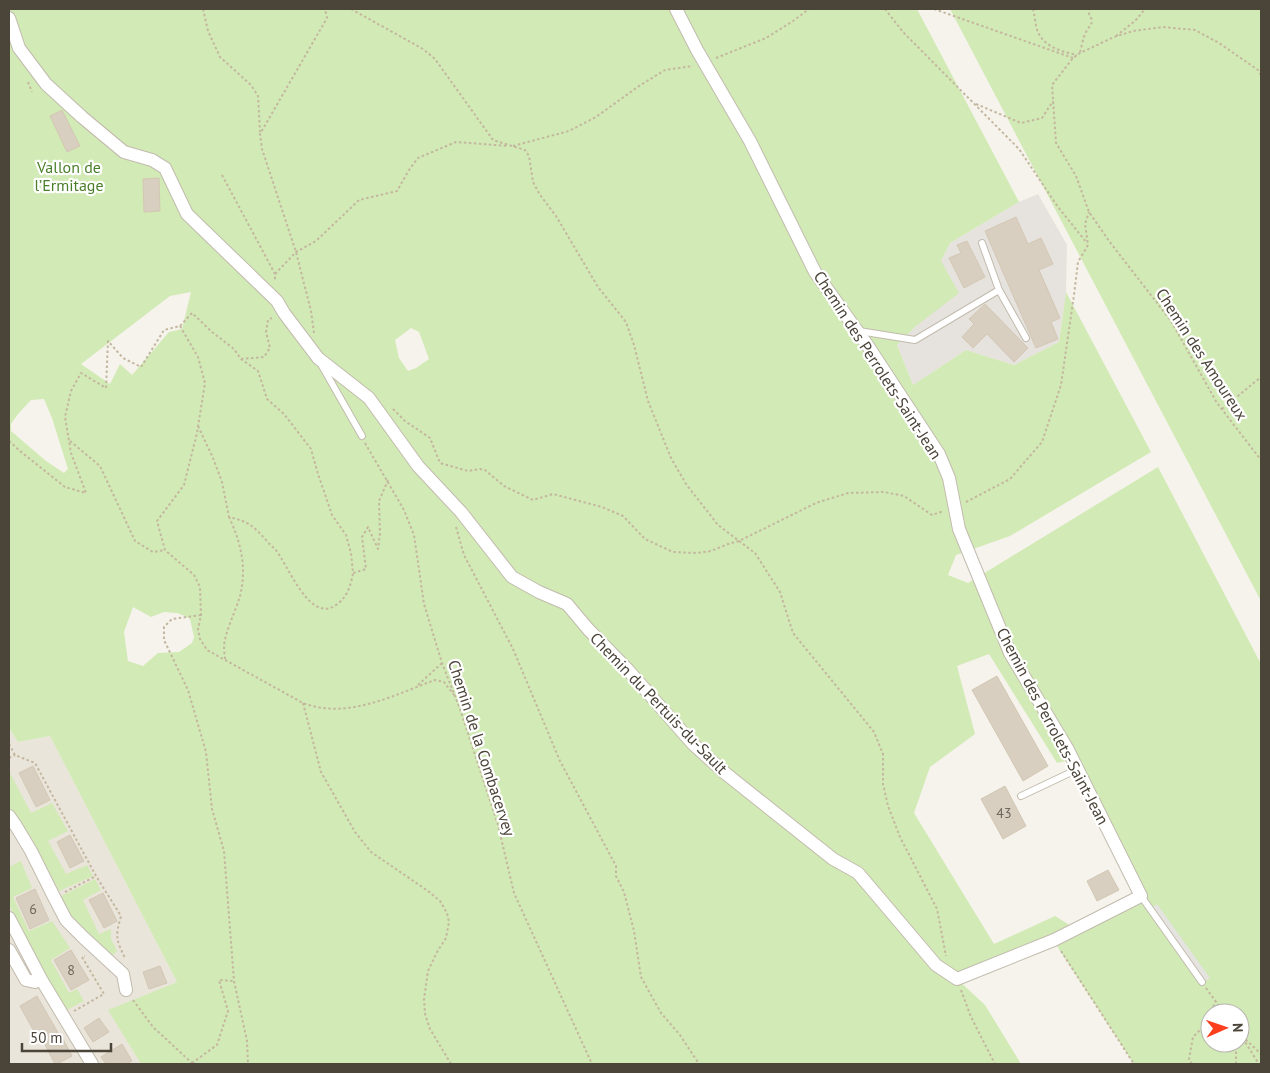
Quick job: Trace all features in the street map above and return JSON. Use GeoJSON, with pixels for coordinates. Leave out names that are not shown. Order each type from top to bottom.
{"type":"FeatureCollection","features":[{"type":"Feature","properties":{"kind":"street","name":"Chemin des Perrolets-Saint-Jean"},"geometry":{"type":"LineString","coordinates":[[676,9],[704,63],[750,141],[815,272],[858,331],[939,454],[949,478],[960,529],[1010,653],[1067,748],[1141,896]]}},
{"type":"Feature","properties":{"kind":"street","name":"Chemin du Pertuis-du-Sault"},"geometry":{"type":"LineString","coordinates":[[9,18],[19,48],[46,84],[124,152],[152,160],[166,168],[187,214],[277,301],[318,358],[369,398],[418,466],[461,512],[512,577],[539,592],[567,604],[693,744],[724,773],[833,859],[858,873],[936,965],[957,979]]}},
{"type":"Feature","properties":{"kind":"street"},"geometry":{"type":"LineString","coordinates":[[9,816],[31,851],[66,920],[123,974],[126,990]]}},
{"type":"Feature","properties":{"kind":"street"},"geometry":{"type":"LineString","coordinates":[[957,979],[1054,940],[1141,896]]}},
{"type":"Feature","properties":{"kind":"street"},"geometry":{"type":"LineString","coordinates":[[9,918],[42,980],[92,1064]]}},
{"type":"Feature","properties":{"kind":"street"},"geometry":{"type":"LineString","coordinates":[[9,950],[26,980],[35,982],[42,980]]}},
{"type":"Feature","properties":{"kind":"lane"},"geometry":{"type":"LineString","coordinates":[[982,243],[998,290],[1026,338]]}},
{"type":"Feature","properties":{"kind":"lane"},"geometry":{"type":"LineString","coordinates":[[858,331],[915,340],[998,290]]}},
{"type":"Feature","properties":{"kind":"lane","name":"Chemin du Pertuis-du-Sault"},"geometry":{"type":"LineString","coordinates":[[318,358],[362,436]]}},
{"type":"Feature","properties":{"kind":"lane"},"geometry":{"type":"LineString","coordinates":[[1021,796],[1078,769]]}},
{"type":"Feature","properties":{"kind":"lane","name":"Chemin des Perrolets-Saint-Jean"},"geometry":{"type":"LineString","coordinates":[[1141,896],[1202,982]]}},
{"type":"Feature","properties":{"kind":"path"},"geometry":{"type":"LineString","coordinates":[[203,9],[208,31],[220,57],[251,85],[258,96],[262,149],[296,252],[311,311],[318,358]]}},
{"type":"Feature","properties":{"kind":"path"},"geometry":{"type":"LineString","coordinates":[[260,134],[327,18],[325,9]]}},
{"type":"Feature","properties":{"kind":"path"},"geometry":{"type":"LineString","coordinates":[[351,9],[423,49],[435,59],[493,140],[525,150],[529,156],[533,182],[540,194],[556,216],[598,287],[626,322],[634,345],[648,401],[671,458],[686,484],[718,525],[755,553],[780,592],[793,633],[874,732],[883,754],[883,784],[888,806],[900,837],[937,909],[947,960]]}},
{"type":"Feature","properties":{"kind":"path"},"geometry":{"type":"LineString","coordinates":[[275,274],[296,252],[316,241],[359,200],[397,191],[408,170],[418,158],[456,142],[513,146],[569,131],[596,117],[665,70],[704,63],[766,38],[809,9]]}},
{"type":"Feature","properties":{"kind":"path"},"geometry":{"type":"LineString","coordinates":[[885,9],[903,32],[1019,149],[1058,207],[1088,245]]}},
{"type":"Feature","properties":{"kind":"path"},"geometry":{"type":"LineString","coordinates":[[934,9],[1073,58]]}},
{"type":"Feature","properties":{"kind":"path"},"geometry":{"type":"LineString","coordinates":[[1033,9],[1038,32],[1044,42],[1054,48],[1079,54]]}},
{"type":"Feature","properties":{"kind":"path"},"geometry":{"type":"LineString","coordinates":[[1079,54],[1086,31],[1092,24],[1089,14],[1090,9]]}},
{"type":"Feature","properties":{"kind":"path"},"geometry":{"type":"LineString","coordinates":[[1114,37],[1135,21],[1145,9]]}},
{"type":"Feature","properties":{"kind":"path"},"geometry":{"type":"LineString","coordinates":[[393,409],[405,421],[430,438],[440,463],[460,470],[485,470],[504,486],[532,500],[553,494],[602,507],[623,516],[645,539],[673,552],[697,553],[712,551],[739,541],[816,502],[848,493],[884,492],[904,496],[932,515],[955,508],[1010,479],[1042,442],[1060,385],[1078,262],[1088,245],[1085,224],[1089,212],[1076,176],[1056,143],[1052,85],[1073,58],[1079,54],[1114,37],[1133,31],[1163,26],[1195,30],[1219,43],[1258,70],[1261,75]]}},
{"type":"Feature","properties":{"kind":"path"},"geometry":{"type":"LineString","coordinates":[[975,103],[1021,123],[1042,118],[1053,101]]}},
{"type":"Feature","properties":{"kind":"path"},"geometry":{"type":"LineString","coordinates":[[222,175],[275,274],[277,301]]}},
{"type":"Feature","properties":{"kind":"path","name":"Chemin des Amoureux"},"geometry":{"type":"LineString","coordinates":[[1089,212],[1171,321],[1217,403],[1261,460]]}},
{"type":"Feature","properties":{"kind":"path"},"geometry":{"type":"LineString","coordinates":[[9,441],[65,487],[86,494],[71,453],[65,417],[71,391],[81,373],[106,388],[108,341],[123,358],[141,367],[164,330],[180,326],[192,313],[234,349],[241,359],[258,371],[267,399],[284,414],[311,448],[332,515],[346,535],[351,553],[353,573],[348,592],[337,605],[329,609],[317,607],[305,597],[275,549],[254,527],[229,517]]}},
{"type":"Feature","properties":{"kind":"path"},"geometry":{"type":"LineString","coordinates":[[241,359],[264,357],[270,348],[266,332],[268,320],[284,313]]}},
{"type":"Feature","properties":{"kind":"path"},"geometry":{"type":"LineString","coordinates":[[180,326],[198,357],[205,383],[198,425],[184,485],[157,520],[164,550],[194,574],[200,586],[198,629],[200,639],[207,650],[313,707],[337,710],[364,706],[435,680],[444,682],[454,695],[460,709]]}},
{"type":"Feature","properties":{"kind":"path"},"geometry":{"type":"LineString","coordinates":[[1222,409],[1261,378]]}},
{"type":"Feature","properties":{"kind":"path"},"geometry":{"type":"LineString","coordinates":[[198,425],[222,482],[229,517],[238,537],[243,559],[243,580],[240,596],[224,647],[226,660]]}},
{"type":"Feature","properties":{"kind":"path","name":"Chemin de la Combacervey"},"geometry":{"type":"LineString","coordinates":[[362,436],[404,510],[414,534],[424,604],[442,663],[460,709],[498,825],[514,894],[592,1064]]}},
{"type":"Feature","properties":{"kind":"path"},"geometry":{"type":"LineString","coordinates":[[70,441],[100,466],[135,541],[153,552],[164,550]]}},
{"type":"Feature","properties":{"kind":"path"},"geometry":{"type":"LineString","coordinates":[[353,573],[366,569],[362,537],[368,527],[378,549],[380,533],[379,501],[388,480]]}},
{"type":"Feature","properties":{"kind":"path"},"geometry":{"type":"LineString","coordinates":[[455,523],[464,555],[513,649],[560,761],[616,866],[616,876],[624,892],[634,932],[641,977],[661,1014],[680,1035],[699,1064]]}},
{"type":"Feature","properties":{"kind":"path"},"geometry":{"type":"LineString","coordinates":[[200,615],[172,619],[164,627],[164,640],[188,690],[206,752],[212,809],[224,851],[234,981],[247,1040],[248,1064]]}},
{"type":"Feature","properties":{"kind":"path"},"geometry":{"type":"LineString","coordinates":[[416,687],[442,663]]}},
{"type":"Feature","properties":{"kind":"path"},"geometry":{"type":"LineString","coordinates":[[303,703],[321,772],[355,832],[371,852],[428,891],[440,901],[446,912],[450,922],[446,938],[428,971],[424,998],[425,1014],[430,1029],[451,1064]]}},
{"type":"Feature","properties":{"kind":"path"},"geometry":{"type":"LineString","coordinates":[[9,744],[15,755],[35,763],[96,876],[121,916],[116,933],[118,944],[130,969],[123,974]]}},
{"type":"Feature","properties":{"kind":"path"},"geometry":{"type":"LineString","coordinates":[[9,758],[15,755]]}},
{"type":"Feature","properties":{"kind":"path"},"geometry":{"type":"LineString","coordinates":[[54,898],[96,876]]}},
{"type":"Feature","properties":{"kind":"path"},"geometry":{"type":"LineString","coordinates":[[1054,940],[1134,1064]]}},
{"type":"Feature","properties":{"kind":"path"},"geometry":{"type":"LineString","coordinates":[[64,1018],[104,994],[82,957],[88,954]]}},
{"type":"Feature","properties":{"kind":"path"},"geometry":{"type":"LineString","coordinates":[[957,979],[971,1017],[995,1064]]}},
{"type":"Feature","properties":{"kind":"path"},"geometry":{"type":"LineString","coordinates":[[126,990],[153,1027],[193,1064],[217,1045],[228,1010],[219,980],[234,981]]}},
{"type":"Feature","properties":{"kind":"path"},"geometry":{"type":"LineString","coordinates":[[1192,1064],[1189,1060],[1193,1037],[1204,1026],[1216,1001],[1202,982]]}},
{"type":"Feature","properties":{"kind":"path"},"geometry":{"type":"LineString","coordinates":[[1250,1044],[1261,1054]]}},
{"type":"Feature","properties":{"kind":"path"},"geometry":{"type":"LineString","coordinates":[[1250,1050],[1259,1064]]}},
{"type":"Feature","properties":{"kind":"shaded area"},"geometry":{"type":"Polygon","coordinates":[[[1038,194],[1067,245],[1066,292],[1059,342],[1014,365],[966,350],[913,385],[897,345],[916,326],[941,261],[950,243],[1019,202],[1038,194]]]}},
{"type":"Feature","properties":{"kind":"shaded area"},"geometry":{"type":"Polygon","coordinates":[[[9,728],[18,742],[50,736],[177,982],[109,1010],[141,1064],[9,1064],[9,728]]]}},
{"type":"Feature","properties":{"kind":"shaded area"},"geometry":{"type":"Polygon","coordinates":[[[1157,904],[1210,978],[1205,981],[1153,907],[1157,904]]]}},
{"type":"Feature","properties":{"kind":"green space","name":"Vallon de l’Ermitage"},"geometry":{"type":"Polygon","coordinates":[[[9,9],[917,9],[1019,202],[950,243],[941,261],[959,293],[916,326],[897,345],[913,385],[966,350],[1014,365],[1059,342],[1066,292],[1151,452],[1010,536],[956,555],[948,575],[968,583],[1158,467],[1261,664],[1261,1064],[1134,1064],[1053,940],[957,979],[985,1005],[1021,1064],[141,1064],[108,1010],[177,982],[50,736],[18,742],[9,728],[9,9]],[[191,292],[170,296],[81,364],[110,384],[120,364],[132,375],[169,332],[182,329],[191,292]],[[411,328],[395,340],[399,358],[408,371],[429,359],[419,332],[411,328]],[[44,399],[31,400],[11,424],[11,431],[46,461],[64,473],[68,469],[44,399]],[[133,607],[124,632],[128,661],[143,666],[158,653],[179,652],[192,643],[194,637],[190,619],[177,613],[164,612],[151,617],[133,607]],[[989,654],[957,666],[975,734],[930,767],[914,813],[994,944],[1055,916],[1079,931],[1148,897],[1078,758],[1057,763],[989,654]]]}},
{"type":"Feature","properties":{"kind":"green space"},"geometry":{"type":"Polygon","coordinates":[[[950,9],[1261,9],[1261,601],[950,9]]]}},
{"type":"Feature","properties":{"kind":"green space"},"geometry":{"type":"Polygon","coordinates":[[[9,771],[31,813],[52,803],[68,831],[48,841],[66,874],[87,865],[93,876],[59,891],[31,837],[9,809],[9,771]]]}},
{"type":"Feature","properties":{"kind":"green space"},"geometry":{"type":"Polygon","coordinates":[[[21,861],[32,888],[13,897],[29,931],[52,921],[70,948],[51,960],[69,993],[77,989],[84,1001],[65,1011],[9,905],[9,867],[21,861]]]}},
{"type":"Feature","properties":{"kind":"green space"},"geometry":{"type":"Polygon","coordinates":[[[95,879],[101,890],[83,900],[99,934],[111,929],[111,939],[117,951],[112,956],[68,913],[59,897],[95,879]]]}},
{"type":"Feature","properties":{"kind":"building"},"geometry":{"type":"Polygon","coordinates":[[[62,110],[80,146],[67,152],[50,116],[62,110]]]}},
{"type":"Feature","properties":{"kind":"building"},"geometry":{"type":"Polygon","coordinates":[[[159,178],[160,211],[144,212],[143,179],[159,178]]]}},
{"type":"Feature","properties":{"kind":"building"},"geometry":{"type":"Polygon","coordinates":[[[1016,217],[1028,244],[1041,238],[1053,264],[1039,270],[1060,318],[1051,322],[1058,339],[1036,348],[985,231],[1016,217]]]}},
{"type":"Feature","properties":{"kind":"building"},"geometry":{"type":"Polygon","coordinates":[[[967,241],[985,277],[964,288],[949,258],[961,253],[957,245],[967,241]]]}},
{"type":"Feature","properties":{"kind":"building"},"geometry":{"type":"Polygon","coordinates":[[[985,304],[1028,348],[1014,362],[987,334],[973,348],[962,337],[974,324],[969,319],[985,304]]]}},
{"type":"Feature","properties":{"kind":"building"},"geometry":{"type":"Polygon","coordinates":[[[997,676],[1048,766],[1023,781],[972,690],[997,676]]]}},
{"type":"Feature","properties":{"kind":"building"},"geometry":{"type":"Polygon","coordinates":[[[33,766],[50,800],[36,807],[19,773],[33,766]]]}},
{"type":"Feature","properties":{"kind":"building"},"geometry":{"type":"Polygon","coordinates":[[[1005,786],[1026,826],[1003,839],[981,799],[1005,786]]]}},
{"type":"Feature","properties":{"kind":"building"},"geometry":{"type":"Polygon","coordinates":[[[70,835],[84,861],[70,868],[57,842],[70,835]]]}},
{"type":"Feature","properties":{"kind":"building"},"geometry":{"type":"Polygon","coordinates":[[[1108,870],[1119,890],[1097,901],[1087,881],[1108,870]]]}},
{"type":"Feature","properties":{"kind":"building"},"geometry":{"type":"Polygon","coordinates":[[[35,889],[49,920],[30,929],[16,898],[35,889]]]}},
{"type":"Feature","properties":{"kind":"building"},"geometry":{"type":"Polygon","coordinates":[[[103,893],[117,921],[104,928],[89,900],[103,893]]]}},
{"type":"Feature","properties":{"kind":"building"},"geometry":{"type":"Polygon","coordinates":[[[71,950],[89,980],[71,990],[54,960],[71,950]]]}},
{"type":"Feature","properties":{"kind":"building"},"geometry":{"type":"Polygon","coordinates":[[[160,966],[167,983],[149,989],[143,972],[160,966]]]}},
{"type":"Feature","properties":{"kind":"building"},"geometry":{"type":"Polygon","coordinates":[[[37,996],[72,1056],[57,1064],[55,1064],[39,1033],[36,1035],[20,1006],[37,996]]]}},
{"type":"Feature","properties":{"kind":"building"},"geometry":{"type":"Polygon","coordinates":[[[99,1018],[109,1032],[93,1042],[84,1028],[99,1018]]]}},
{"type":"Feature","properties":{"kind":"building"},"geometry":{"type":"Polygon","coordinates":[[[122,1044],[132,1061],[126,1064],[106,1064],[101,1057],[122,1044]]]}}]}
